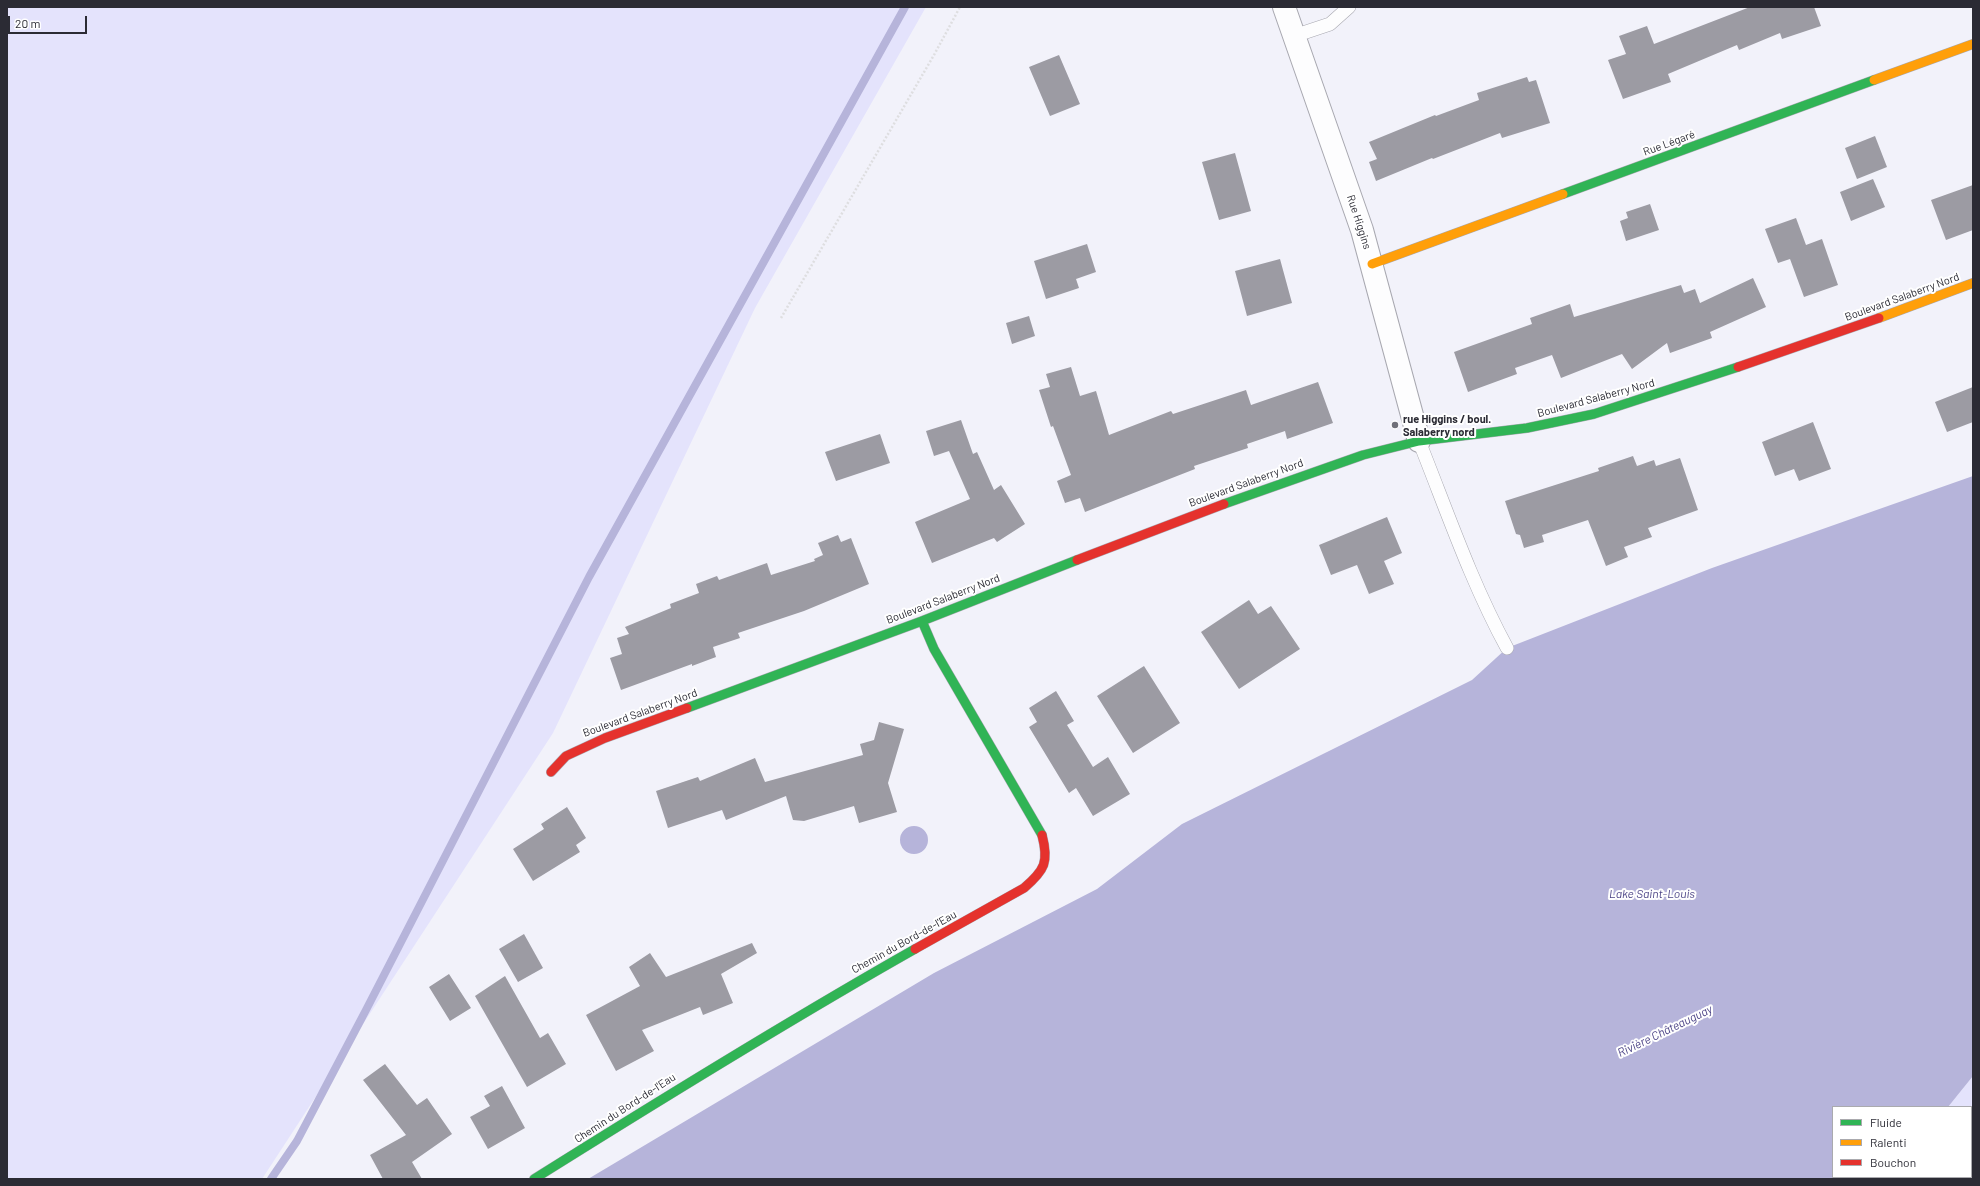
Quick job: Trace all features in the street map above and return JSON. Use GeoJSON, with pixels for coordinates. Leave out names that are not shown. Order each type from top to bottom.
{"type":"FeatureCollection","features":[{"type":"Feature","properties":{"kind":"street","name":"Rue Higgins"},"geometry":{"type":"LineString","coordinates":[[1284,7],[1372,264],[1419,441]]}},
{"type":"Feature","properties":{"kind":"street","name":"Rue Légaré"},"geometry":{"type":"LineString","coordinates":[[1372,264],[1973,44]]}},
{"type":"Feature","properties":{"kind":"street","name":"Boulevard Salaberry Nord"},"geometry":{"type":"LineString","coordinates":[[551,772],[566,756],[584,746],[922,621],[1173,522],[1363,455],[1419,441],[1500,432],[1552,424],[1614,408],[1848,329],[1973,284]]}},
{"type":"Feature","properties":{"kind":"street","name":"Chemin du Bord-de-l'Eau"},"geometry":{"type":"LineString","coordinates":[[534,1179],[718,1064],[908,952],[1008,898],[1024,888],[1039,875],[1046,860],[1044,840],[1041,831],[934,649],[922,621]]}},
{"type":"Feature","properties":{"kind":"lane"},"geometry":{"type":"LineString","coordinates":[[1294,36],[1330,24],[1349,7]]}},
{"type":"Feature","properties":{"kind":"lane"},"geometry":{"type":"LineString","coordinates":[[1419,441],[1474,580],[1489,615],[1507,648]]}},
{"type":"Feature","properties":{"kind":"path"},"geometry":{"type":"LineString","coordinates":[[781,318],[934,55],[960,7]]}},
{"type":"Feature","properties":{"kind":"shaded area"},"geometry":{"type":"Polygon","coordinates":[[[7,7],[926,7],[755,308],[553,733],[262,1179],[7,1179],[7,7]]]}},
{"type":"Feature","properties":{"kind":"shaded area"},"geometry":{"type":"Polygon","coordinates":[[[1973,1076],[1973,1179],[1879,1179],[1972,1178],[1972,1106],[1949,1106],[1973,1076]]]}},
{"type":"Feature","properties":{"kind":"water","name":"Lake Saint-Louis"},"geometry":{"type":"Polygon","coordinates":[[[1973,476],[1973,1076],[1949,1106],[1832,1106],[1832,1178],[1880,1178],[1879,1179],[588,1179],[934,973],[1097,889],[1182,824],[1472,680],[1507,648],[1712,568],[1973,476]]]}},
{"type":"Feature","properties":{"kind":"water"},"geometry":{"type":"Polygon","coordinates":[[[914,826],[924,830],[928,840],[924,850],[914,854],[904,850],[900,840],[904,830],[914,826]]]}},
{"type":"Feature","properties":{"kind":"building"},"geometry":{"type":"Polygon","coordinates":[[[1750,7],[1814,7],[1821,26],[1782,39],[1780,33],[1739,50],[1737,45],[1668,74],[1671,82],[1623,99],[1608,60],[1626,54],[1619,36],[1647,26],[1654,44],[1750,7]]]}},
{"type":"Feature","properties":{"kind":"building"},"geometry":{"type":"Polygon","coordinates":[[[1059,55],[1080,104],[1050,116],[1029,67],[1059,55]]]}},
{"type":"Feature","properties":{"kind":"building"},"geometry":{"type":"Polygon","coordinates":[[[1527,77],[1529,82],[1536,80],[1550,123],[1502,138],[1500,133],[1433,159],[1432,158],[1376,181],[1369,162],[1377,159],[1369,142],[1435,115],[1436,116],[1479,100],[1477,93],[1527,77]]]}},
{"type":"Feature","properties":{"kind":"building"},"geometry":{"type":"Polygon","coordinates":[[[1875,136],[1887,167],[1857,179],[1845,148],[1875,136]]]}},
{"type":"Feature","properties":{"kind":"building"},"geometry":{"type":"Polygon","coordinates":[[[1235,153],[1251,211],[1219,220],[1202,162],[1235,153]]]}},
{"type":"Feature","properties":{"kind":"building"},"geometry":{"type":"Polygon","coordinates":[[[1873,179],[1885,207],[1851,221],[1840,192],[1873,179]]]}},
{"type":"Feature","properties":{"kind":"building"},"geometry":{"type":"Polygon","coordinates":[[[1973,185],[1973,230],[1946,240],[1931,200],[1973,185]]]}},
{"type":"Feature","properties":{"kind":"building"},"geometry":{"type":"Polygon","coordinates":[[[1650,204],[1659,230],[1626,241],[1620,221],[1628,218],[1626,212],[1650,204]]]}},
{"type":"Feature","properties":{"kind":"building"},"geometry":{"type":"Polygon","coordinates":[[[1796,218],[1806,245],[1822,239],[1838,285],[1804,297],[1790,259],[1778,263],[1765,229],[1796,218]]]}},
{"type":"Feature","properties":{"kind":"building"},"geometry":{"type":"Polygon","coordinates":[[[1087,244],[1096,272],[1076,279],[1079,288],[1046,299],[1034,261],[1087,244]]]}},
{"type":"Feature","properties":{"kind":"building"},"geometry":{"type":"Polygon","coordinates":[[[1280,259],[1292,303],[1247,316],[1235,271],[1280,259]]]}},
{"type":"Feature","properties":{"kind":"building"},"geometry":{"type":"Polygon","coordinates":[[[1753,278],[1766,307],[1710,332],[1712,338],[1670,353],[1667,343],[1632,369],[1622,354],[1561,378],[1552,355],[1515,368],[1517,374],[1468,392],[1454,352],[1532,324],[1530,318],[1570,304],[1574,317],[1681,285],[1684,293],[1695,289],[1700,303],[1753,278]]]}},
{"type":"Feature","properties":{"kind":"building"},"geometry":{"type":"Polygon","coordinates":[[[1029,316],[1035,336],[1012,344],[1006,323],[1029,316]]]}},
{"type":"Feature","properties":{"kind":"building"},"geometry":{"type":"Polygon","coordinates":[[[1071,367],[1080,396],[1096,391],[1109,435],[1171,411],[1173,414],[1246,390],[1251,405],[1318,382],[1333,423],[1287,439],[1285,431],[1247,444],[1248,448],[1194,466],[1195,469],[1085,512],[1080,498],[1065,503],[1057,481],[1071,475],[1053,426],[1051,427],[1039,390],[1050,387],[1046,374],[1071,367]]]}},
{"type":"Feature","properties":{"kind":"building"},"geometry":{"type":"Polygon","coordinates":[[[1973,387],[1973,422],[1947,432],[1935,402],[1973,387]]]}},
{"type":"Feature","properties":{"kind":"building"},"geometry":{"type":"Polygon","coordinates":[[[961,420],[973,454],[977,452],[994,490],[1001,485],[1025,524],[997,542],[994,538],[932,563],[915,522],[970,499],[949,451],[934,456],[926,431],[961,420]]]}},
{"type":"Feature","properties":{"kind":"building"},"geometry":{"type":"Polygon","coordinates":[[[1813,422],[1831,469],[1799,481],[1794,469],[1775,476],[1762,442],[1813,422]]]}},
{"type":"Feature","properties":{"kind":"building"},"geometry":{"type":"Polygon","coordinates":[[[880,434],[890,463],[836,481],[825,452],[880,434]]]}},
{"type":"Feature","properties":{"kind":"building"},"geometry":{"type":"Polygon","coordinates":[[[1633,456],[1637,466],[1654,460],[1656,466],[1680,458],[1698,510],[1648,528],[1652,537],[1624,547],[1628,557],[1606,566],[1588,520],[1542,535],[1544,542],[1524,548],[1520,535],[1516,534],[1505,501],[1599,471],[1598,468],[1633,456]]]}},
{"type":"Feature","properties":{"kind":"building"},"geometry":{"type":"Polygon","coordinates":[[[1387,517],[1402,553],[1384,561],[1394,584],[1369,594],[1357,565],[1331,575],[1319,545],[1387,517]]]}},
{"type":"Feature","properties":{"kind":"building"},"geometry":{"type":"Polygon","coordinates":[[[838,535],[841,542],[851,538],[869,584],[804,611],[738,633],[740,638],[713,647],[716,657],[692,666],[692,664],[621,690],[610,658],[622,654],[617,638],[629,634],[625,627],[671,608],[670,604],[699,593],[696,584],[717,576],[719,580],[767,563],[771,575],[815,561],[814,559],[823,555],[818,543],[838,535]]]}},
{"type":"Feature","properties":{"kind":"building"},"geometry":{"type":"Polygon","coordinates":[[[1249,600],[1258,614],[1271,606],[1300,649],[1239,689],[1201,632],[1249,600]]]}},
{"type":"Feature","properties":{"kind":"building"},"geometry":{"type":"Polygon","coordinates":[[[1144,666],[1180,723],[1133,753],[1097,696],[1144,666]]]}},
{"type":"Feature","properties":{"kind":"building"},"geometry":{"type":"Polygon","coordinates":[[[1056,691],[1074,721],[1067,725],[1093,767],[1108,757],[1130,794],[1093,816],[1076,788],[1069,793],[1029,727],[1037,722],[1029,708],[1056,691]]]}},
{"type":"Feature","properties":{"kind":"building"},"geometry":{"type":"Polygon","coordinates":[[[879,722],[904,729],[888,783],[897,812],[859,823],[854,806],[804,821],[793,820],[786,796],[726,820],[722,810],[668,828],[656,791],[698,777],[700,781],[755,758],[765,782],[863,755],[860,744],[874,740],[879,722]]]}},
{"type":"Feature","properties":{"kind":"building"},"geometry":{"type":"Polygon","coordinates":[[[567,807],[586,838],[576,845],[580,852],[533,881],[513,849],[544,829],[541,824],[567,807]]]}},
{"type":"Feature","properties":{"kind":"building"},"geometry":{"type":"Polygon","coordinates":[[[524,934],[543,968],[518,982],[499,949],[524,934]]]}},
{"type":"Feature","properties":{"kind":"building"},"geometry":{"type":"Polygon","coordinates":[[[752,943],[757,953],[721,974],[733,1003],[703,1015],[700,1007],[642,1030],[654,1051],[616,1071],[586,1015],[640,986],[629,967],[650,953],[666,977],[752,943]]]}},
{"type":"Feature","properties":{"kind":"building"},"geometry":{"type":"Polygon","coordinates":[[[449,974],[471,1008],[450,1021],[429,987],[449,974]]]}},
{"type":"Feature","properties":{"kind":"building"},"geometry":{"type":"Polygon","coordinates":[[[505,976],[540,1038],[548,1033],[566,1064],[527,1087],[475,996],[505,976]]]}},
{"type":"Feature","properties":{"kind":"building"},"geometry":{"type":"Polygon","coordinates":[[[385,1064],[417,1105],[427,1098],[452,1134],[412,1162],[422,1179],[383,1179],[370,1155],[406,1135],[363,1080],[385,1064]]]}},
{"type":"Feature","properties":{"kind":"building"},"geometry":{"type":"Polygon","coordinates":[[[502,1086],[525,1128],[488,1149],[470,1117],[490,1106],[484,1096],[502,1086]]]}},
{"type":"Feature","properties":{"kind":"waterway"},"geometry":{"type":"LineString","coordinates":[[271,1179],[297,1141],[589,577],[905,7]]}},
{"type":"Feature","properties":{"kind":"traffic: fast"},"geometry":{"type":"LineString","coordinates":[[1563,194],[1874,80]]}},
{"type":"Feature","properties":{"kind":"traffic: fast"},"geometry":{"type":"LineString","coordinates":[[1224,504],[1363,455],[1419,441],[1527,428],[1594,414],[1738,367]]}},
{"type":"Feature","properties":{"kind":"traffic: fast"},"geometry":{"type":"LineString","coordinates":[[687,708],[922,621],[1077,560]]}},
{"type":"Feature","properties":{"kind":"traffic: fast"},"geometry":{"type":"LineString","coordinates":[[922,621],[934,649],[1042,835]]}},
{"type":"Feature","properties":{"kind":"traffic: fast"},"geometry":{"type":"LineString","coordinates":[[534,1179],[723,1062],[915,949]]}},
{"type":"Feature","properties":{"kind":"traffic: slow"},"geometry":{"type":"LineString","coordinates":[[1874,80],[1973,44]]}},
{"type":"Feature","properties":{"kind":"traffic: slow"},"geometry":{"type":"LineString","coordinates":[[1372,264],[1563,194]]}},
{"type":"Feature","properties":{"kind":"traffic: slow"},"geometry":{"type":"LineString","coordinates":[[1879,318],[1973,283]]}},
{"type":"Feature","properties":{"kind":"traffic: jam"},"geometry":{"type":"LineString","coordinates":[[1738,367],[1879,318]]}},
{"type":"Feature","properties":{"kind":"traffic: jam"},"geometry":{"type":"LineString","coordinates":[[1077,560],[1224,504]]}},
{"type":"Feature","properties":{"kind":"traffic: jam"},"geometry":{"type":"LineString","coordinates":[[551,772],[566,756],[605,738],[687,708]]}},
{"type":"Feature","properties":{"kind":"traffic: jam"},"geometry":{"type":"LineString","coordinates":[[915,949],[1024,888],[1031,882],[1044,865],[1045,852],[1042,835]]}},
{"type":"Feature","properties":{"kind":"place","name":"rue Higgins / boul. Salaberry nord"},"geometry":{"type":"Point","coordinates":[1395,425]}},
{"type":"Feature","properties":{"kind":"water label","name":"Rivière Châteauguay"},"geometry":{"type":"Point","coordinates":[1665,1031]}}]}
